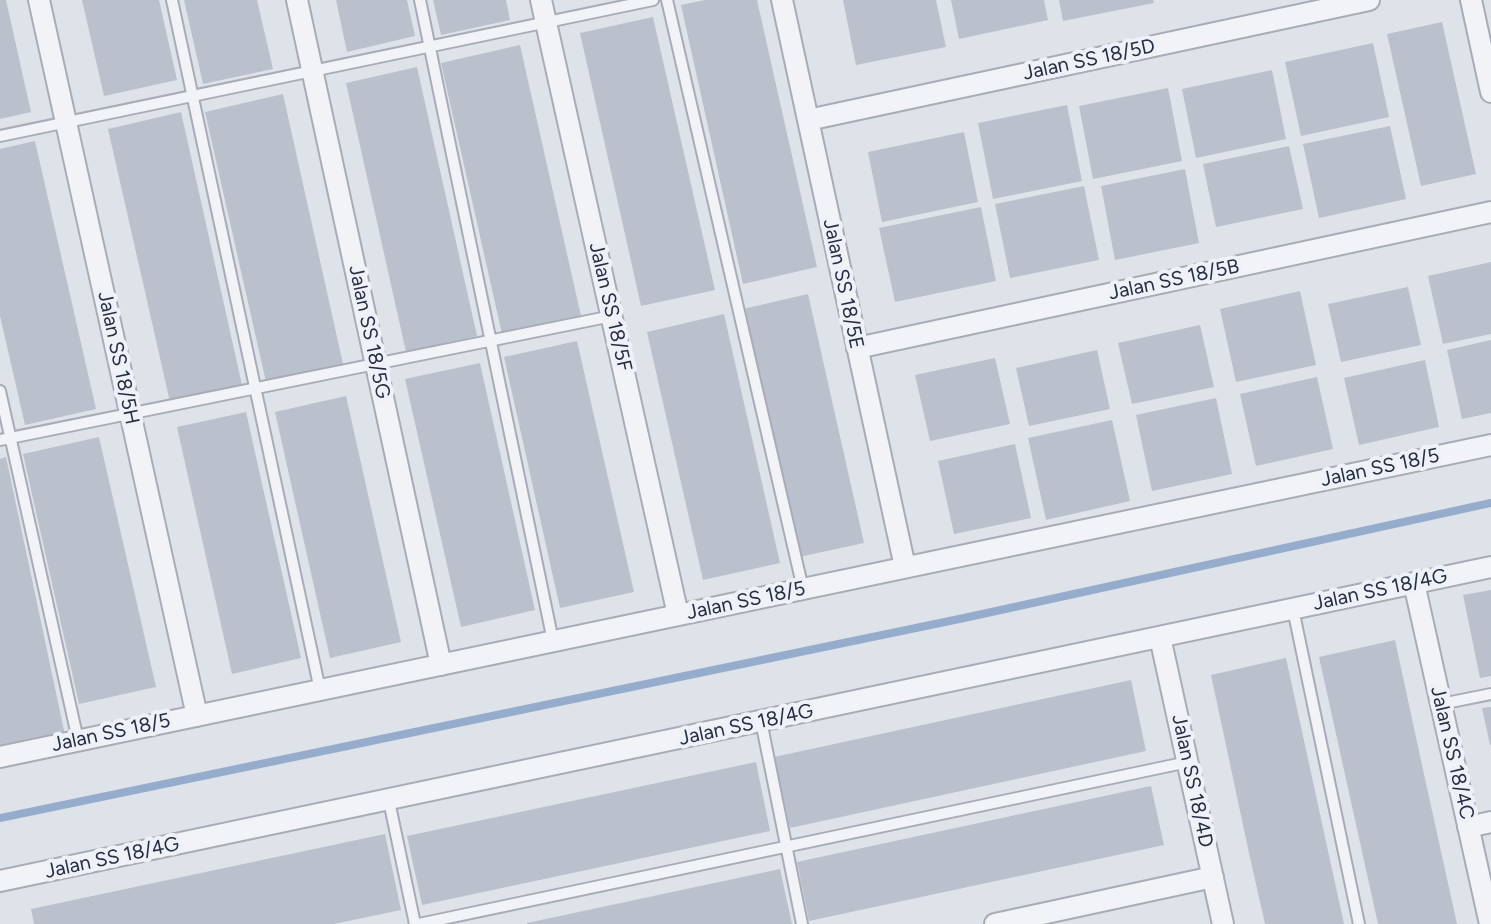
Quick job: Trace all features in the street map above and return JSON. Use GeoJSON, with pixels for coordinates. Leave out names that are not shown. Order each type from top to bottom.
{"type":"FeatureCollection","features":[{"type":"Feature","properties":{"kind":"street","name":"Jalan SS 18/5H"},"geometry":{"type":"LineString","coordinates":[[39,0],[197,716]]}},
{"type":"Feature","properties":{"kind":"street","name":"Jalan SS 18/5G"},"geometry":{"type":"LineString","coordinates":[[297,0],[441,665]]}},
{"type":"Feature","properties":{"kind":"street","name":"Jalan SS 18/5F"},"geometry":{"type":"LineString","coordinates":[[541,0],[678,615]]}},
{"type":"Feature","properties":{"kind":"street","name":"Jalan SS 18/5E"},"geometry":{"type":"LineString","coordinates":[[782,0],[905,567]]}},
{"type":"Feature","properties":{"kind":"street","name":"Jalan SS 18/5D"},"geometry":{"type":"LineString","coordinates":[[808,120],[1369,0]]}},
{"type":"Feature","properties":{"kind":"street"},"geometry":{"type":"LineString","coordinates":[[1471,0],[1491,92]]}},
{"type":"Feature","properties":{"kind":"street","name":"Jalan SS 18/5B"},"geometry":{"type":"LineString","coordinates":[[857,348],[1491,212]]}},
{"type":"Feature","properties":{"kind":"street","name":"Jalan SS 18/5"},"geometry":{"type":"LineString","coordinates":[[0,757],[1491,445]]}},
{"type":"Feature","properties":{"kind":"street","name":"Jalan SS 18/4G"},"geometry":{"type":"LineString","coordinates":[[0,881],[1491,567]]}},
{"type":"Feature","properties":{"kind":"street","name":"Jalan SS 18/4C"},"geometry":{"type":"LineString","coordinates":[[1414,583],[1490,924]]}},
{"type":"Feature","properties":{"kind":"street","name":"Jalan SS 18/4D"},"geometry":{"type":"LineString","coordinates":[[1160,637],[1223,924]]}},
{"type":"Feature","properties":{"kind":"street"},"geometry":{"type":"LineString","coordinates":[[1468,827],[1491,822]]}},
{"type":"Feature","properties":{"kind":"street"},"geometry":{"type":"LineString","coordinates":[[995,924],[1213,877]]}},
{"type":"Feature","properties":{"kind":"lane"},"geometry":{"type":"LineString","coordinates":[[172,0],[320,690]]}},
{"type":"Feature","properties":{"kind":"lane"},"geometry":{"type":"LineString","coordinates":[[420,0],[553,641]]}},
{"type":"Feature","properties":{"kind":"lane"},"geometry":{"type":"LineString","coordinates":[[0,136],[653,0]]}},
{"type":"Feature","properties":{"kind":"lane"},"geometry":{"type":"LineString","coordinates":[[667,0],[803,589]]}},
{"type":"Feature","properties":{"kind":"lane"},"geometry":{"type":"LineString","coordinates":[[5,439],[612,316]]}},
{"type":"Feature","properties":{"kind":"lane"},"geometry":{"type":"LineString","coordinates":[[0,391],[5,439],[78,740]]}},
{"type":"Feature","properties":{"kind":"lane"},"geometry":{"type":"LineString","coordinates":[[1293,609],[1359,924]]}},
{"type":"Feature","properties":{"kind":"lane"},"geometry":{"type":"LineString","coordinates":[[1441,704],[1491,694]]}},
{"type":"Feature","properties":{"kind":"lane"},"geometry":{"type":"LineString","coordinates":[[761,721],[802,924]]}},
{"type":"Feature","properties":{"kind":"lane"},"geometry":{"type":"LineString","coordinates":[[389,801],[417,924],[1188,762]]}},
{"type":"Feature","properties":{"kind":"building"},"geometry":{"type":"Polygon","coordinates":[[[0,0],[6,0],[31,112],[0,119],[0,0]]]}},
{"type":"Feature","properties":{"kind":"building"},"geometry":{"type":"Polygon","coordinates":[[[82,0],[159,0],[177,80],[104,96],[82,0]]]}},
{"type":"Feature","properties":{"kind":"building"},"geometry":{"type":"Polygon","coordinates":[[[184,0],[257,0],[273,69],[203,84],[184,0]]]}},
{"type":"Feature","properties":{"kind":"building"},"geometry":{"type":"Polygon","coordinates":[[[336,0],[407,0],[415,36],[347,52],[336,0]]]}},
{"type":"Feature","properties":{"kind":"building"},"geometry":{"type":"Polygon","coordinates":[[[433,0],[506,0],[510,20],[441,35],[433,0]]]}},
{"type":"Feature","properties":{"kind":"building"},"geometry":{"type":"Polygon","coordinates":[[[705,0],[757,0],[817,267],[743,284],[681,5],[705,0]]]}},
{"type":"Feature","properties":{"kind":"building"},"geometry":{"type":"Polygon","coordinates":[[[843,0],[936,0],[946,47],[856,65],[843,0]]]}},
{"type":"Feature","properties":{"kind":"building"},"geometry":{"type":"Polygon","coordinates":[[[951,0],[1044,0],[1048,20],[959,39],[951,0]]]}},
{"type":"Feature","properties":{"kind":"building"},"geometry":{"type":"Polygon","coordinates":[[[1059,0],[1153,0],[1154,3],[1063,21],[1059,0]]]}},
{"type":"Feature","properties":{"kind":"building"},"geometry":{"type":"Polygon","coordinates":[[[653,17],[715,290],[641,306],[580,33],[653,17]]]}},
{"type":"Feature","properties":{"kind":"building"},"geometry":{"type":"Polygon","coordinates":[[[1442,22],[1476,174],[1421,186],[1387,34],[1442,22]]]}},
{"type":"Feature","properties":{"kind":"building"},"geometry":{"type":"Polygon","coordinates":[[[1373,43],[1389,117],[1301,136],[1285,62],[1373,43]]]}},
{"type":"Feature","properties":{"kind":"building"},"geometry":{"type":"Polygon","coordinates":[[[520,45],[581,316],[502,334],[441,63],[520,45]]]}},
{"type":"Feature","properties":{"kind":"building"},"geometry":{"type":"Polygon","coordinates":[[[417,67],[477,336],[406,352],[346,83],[417,67]]]}},
{"type":"Feature","properties":{"kind":"building"},"geometry":{"type":"Polygon","coordinates":[[[1272,70],[1286,139],[1196,158],[1182,89],[1272,70]]]}},
{"type":"Feature","properties":{"kind":"building"},"geometry":{"type":"Polygon","coordinates":[[[1168,88],[1182,161],[1093,179],[1079,106],[1168,88]]]}},
{"type":"Feature","properties":{"kind":"building"},"geometry":{"type":"Polygon","coordinates":[[[283,94],[343,364],[266,382],[205,112],[283,94]]]}},
{"type":"Feature","properties":{"kind":"building"},"geometry":{"type":"Polygon","coordinates":[[[1067,105],[1082,181],[993,199],[978,123],[1067,105]]]}},
{"type":"Feature","properties":{"kind":"building"},"geometry":{"type":"Polygon","coordinates":[[[181,112],[242,385],[170,402],[108,129],[181,112]]]}},
{"type":"Feature","properties":{"kind":"building"},"geometry":{"type":"Polygon","coordinates":[[[1390,126],[1406,199],[1319,218],[1303,144],[1390,126]]]}},
{"type":"Feature","properties":{"kind":"building"},"geometry":{"type":"Polygon","coordinates":[[[964,132],[978,202],[882,222],[868,152],[964,132]]]}},
{"type":"Feature","properties":{"kind":"building"},"geometry":{"type":"Polygon","coordinates":[[[35,141],[96,409],[25,425],[0,316],[0,149],[35,141]]]}},
{"type":"Feature","properties":{"kind":"building"},"geometry":{"type":"Polygon","coordinates":[[[1289,146],[1303,209],[1216,227],[1203,164],[1289,146]]]}},
{"type":"Feature","properties":{"kind":"building"},"geometry":{"type":"Polygon","coordinates":[[[1185,169],[1199,243],[1115,260],[1101,186],[1185,169]]]}},
{"type":"Feature","properties":{"kind":"building"},"geometry":{"type":"Polygon","coordinates":[[[1084,186],[1099,260],[1010,278],[995,204],[1084,186]]]}},
{"type":"Feature","properties":{"kind":"building"},"geometry":{"type":"Polygon","coordinates":[[[981,207],[996,281],[895,302],[879,228],[981,207]]]}},
{"type":"Feature","properties":{"kind":"building"},"geometry":{"type":"Polygon","coordinates":[[[1491,262],[1491,334],[1443,344],[1428,276],[1491,262]]]}},
{"type":"Feature","properties":{"kind":"building"},"geometry":{"type":"Polygon","coordinates":[[[1408,287],[1421,345],[1341,362],[1328,304],[1408,287]]]}},
{"type":"Feature","properties":{"kind":"building"},"geometry":{"type":"Polygon","coordinates":[[[1300,291],[1316,365],[1236,382],[1220,309],[1300,291]]]}},
{"type":"Feature","properties":{"kind":"building"},"geometry":{"type":"Polygon","coordinates":[[[808,294],[864,543],[799,557],[743,309],[808,294]]]}},
{"type":"Feature","properties":{"kind":"building"},"geometry":{"type":"Polygon","coordinates":[[[724,314],[780,563],[703,580],[647,332],[724,314]]]}},
{"type":"Feature","properties":{"kind":"building"},"geometry":{"type":"Polygon","coordinates":[[[1200,325],[1214,387],[1132,404],[1118,343],[1200,325]]]}},
{"type":"Feature","properties":{"kind":"building"},"geometry":{"type":"Polygon","coordinates":[[[1491,340],[1491,413],[1462,419],[1447,350],[1491,340]]]}},
{"type":"Feature","properties":{"kind":"building"},"geometry":{"type":"Polygon","coordinates":[[[577,341],[634,592],[560,608],[504,357],[577,341]]]}},
{"type":"Feature","properties":{"kind":"building"},"geometry":{"type":"Polygon","coordinates":[[[1097,350],[1110,409],[1029,426],[1016,368],[1097,350]]]}},
{"type":"Feature","properties":{"kind":"building"},"geometry":{"type":"Polygon","coordinates":[[[995,358],[1010,424],[930,441],[915,375],[995,358]]]}},
{"type":"Feature","properties":{"kind":"building"},"geometry":{"type":"Polygon","coordinates":[[[1425,360],[1439,427],[1359,445],[1344,378],[1425,360]]]}},
{"type":"Feature","properties":{"kind":"building"},"geometry":{"type":"Polygon","coordinates":[[[480,363],[535,610],[461,627],[405,379],[480,363]]]}},
{"type":"Feature","properties":{"kind":"building"},"geometry":{"type":"Polygon","coordinates":[[[1317,377],[1333,449],[1256,466],[1240,394],[1317,377]]]}},
{"type":"Feature","properties":{"kind":"building"},"geometry":{"type":"Polygon","coordinates":[[[346,396],[401,642],[330,658],[275,412],[346,396]]]}},
{"type":"Feature","properties":{"kind":"building"},"geometry":{"type":"Polygon","coordinates":[[[1216,398],[1232,474],[1152,491],[1136,415],[1216,398]]]}},
{"type":"Feature","properties":{"kind":"building"},"geometry":{"type":"Polygon","coordinates":[[[246,412],[301,658],[232,674],[177,427],[246,412]]]}},
{"type":"Feature","properties":{"kind":"building"},"geometry":{"type":"Polygon","coordinates":[[[1112,420],[1130,501],[1046,520],[1028,438],[1112,420]]]}},
{"type":"Feature","properties":{"kind":"building"},"geometry":{"type":"Polygon","coordinates":[[[99,437],[156,687],[79,704],[23,454],[99,437]]]}},
{"type":"Feature","properties":{"kind":"building"},"geometry":{"type":"Polygon","coordinates":[[[1015,444],[1031,518],[954,534],[938,461],[1015,444]]]}},
{"type":"Feature","properties":{"kind":"building"},"geometry":{"type":"Polygon","coordinates":[[[6,457],[65,735],[0,748],[0,459],[6,457]]]}},
{"type":"Feature","properties":{"kind":"building"},"geometry":{"type":"Polygon","coordinates":[[[1491,590],[1491,676],[1480,678],[1463,595],[1491,590]]]}},
{"type":"Feature","properties":{"kind":"building"},"geometry":{"type":"Polygon","coordinates":[[[1395,640],[1457,924],[1378,924],[1319,657],[1395,640]]]}},
{"type":"Feature","properties":{"kind":"building"},"geometry":{"type":"Polygon","coordinates":[[[1286,658],[1344,924],[1265,924],[1249,853],[1211,675],[1286,658]]]}},
{"type":"Feature","properties":{"kind":"building"},"geometry":{"type":"Polygon","coordinates":[[[1131,680],[1146,751],[790,828],[774,757],[1131,680]]]}},
{"type":"Feature","properties":{"kind":"building"},"geometry":{"type":"Polygon","coordinates":[[[1491,707],[1491,745],[1490,745],[1482,708],[1491,707]]]}},
{"type":"Feature","properties":{"kind":"building"},"geometry":{"type":"Polygon","coordinates":[[[756,762],[770,831],[422,905],[407,836],[756,762]]]}},
{"type":"Feature","properties":{"kind":"building"},"geometry":{"type":"Polygon","coordinates":[[[1151,786],[1164,845],[809,921],[797,862],[1151,786]]]}},
{"type":"Feature","properties":{"kind":"building"},"geometry":{"type":"Polygon","coordinates":[[[385,834],[401,910],[334,924],[34,924],[31,909],[385,834]]]}},
{"type":"Feature","properties":{"kind":"building"},"geometry":{"type":"Polygon","coordinates":[[[780,869],[792,924],[527,924],[527,923],[780,869]]]}},
{"type":"Feature","properties":{"kind":"waterway"},"geometry":{"type":"LineString","coordinates":[[0,818],[964,618],[1491,503]]}}]}
